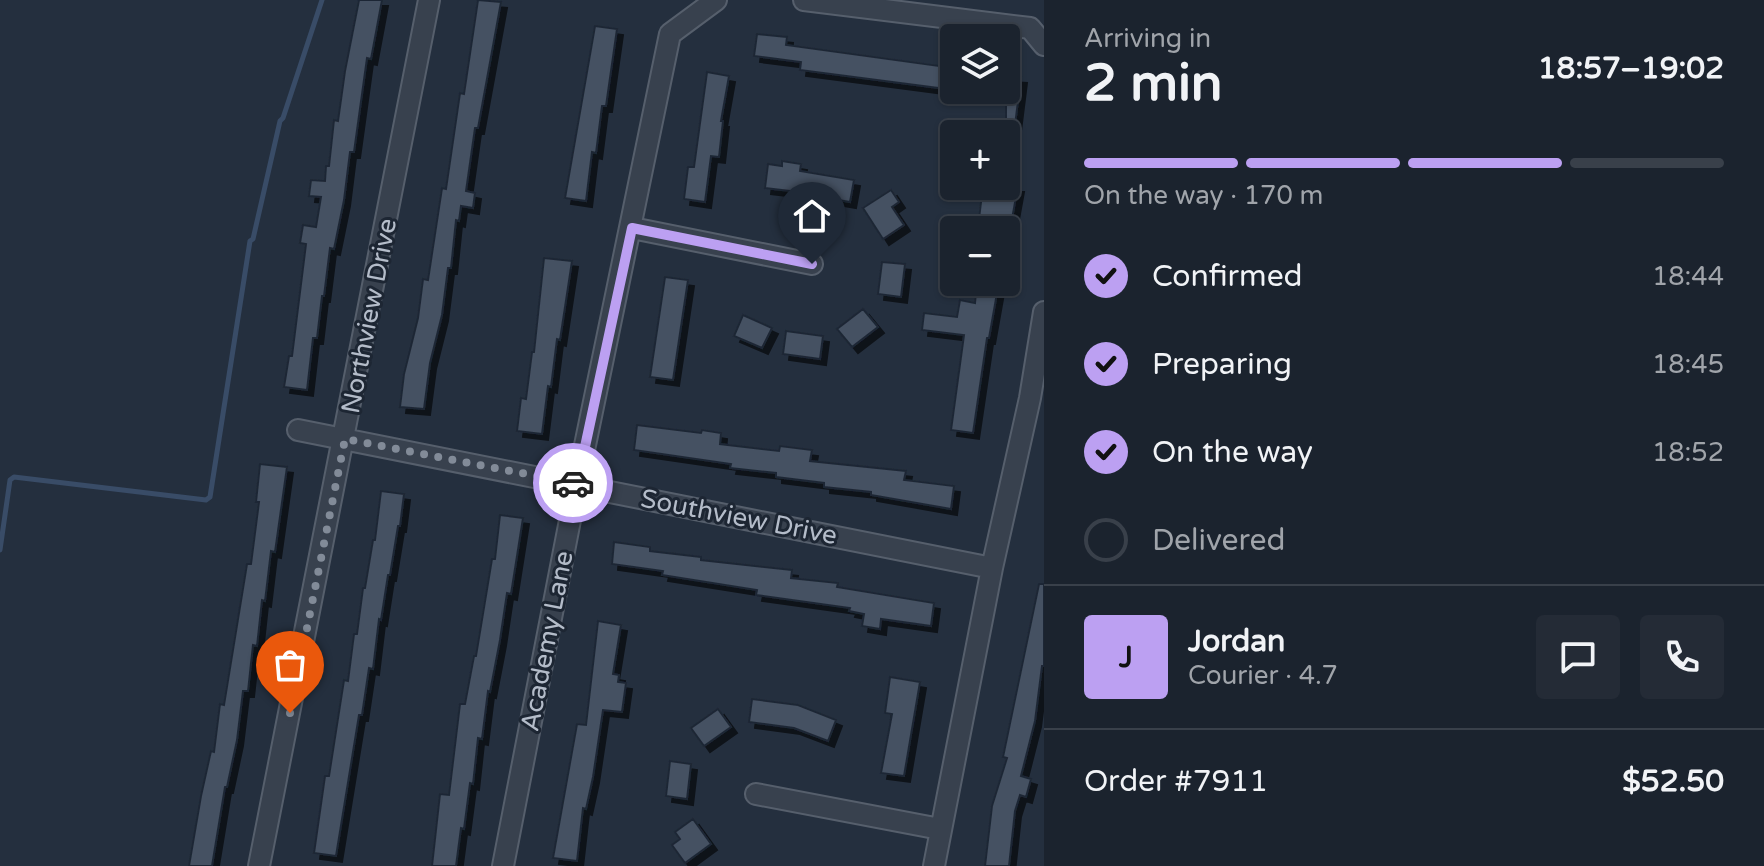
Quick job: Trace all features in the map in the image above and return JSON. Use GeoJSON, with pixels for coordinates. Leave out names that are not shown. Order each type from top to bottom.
{"type":"FeatureCollection","features":[{"type":"Feature","properties":{"kind":"street","name":"Northview Drive"},"geometry":{"type":"LineString","coordinates":[[259,866],[429,0]]}},
{"type":"Feature","properties":{"kind":"street","name":"Academy Lane"},"geometry":{"type":"LineString","coordinates":[[503,866],[577,484],[670,34],[716,0]]}},
{"type":"Feature","properties":{"kind":"street"},"geometry":{"type":"LineString","coordinates":[[804,0],[1030,28],[1044,45]]}},
{"type":"Feature","properties":{"kind":"street"},"geometry":{"type":"LineString","coordinates":[[632,228],[812,264]]}},
{"type":"Feature","properties":{"kind":"street"},"geometry":{"type":"LineString","coordinates":[[934,866],[992,568],[1037,399],[1044,312]]}},
{"type":"Feature","properties":{"kind":"street","name":"Southview Drive"},"geometry":{"type":"LineString","coordinates":[[298,430],[992,568]]}},
{"type":"Feature","properties":{"kind":"street"},"geometry":{"type":"LineString","coordinates":[[756,794],[940,829]]}},
{"type":"Feature","properties":{"kind":"building"},"geometry":{"type":"Polygon","coordinates":[[[359,0],[382,0],[371,59],[367,58],[354,152],[350,152],[334,249],[330,248],[307,390],[284,387],[289,356],[292,356],[306,244],[300,243],[303,225],[316,227],[321,197],[309,196],[311,180],[325,181],[326,166],[329,166],[334,120],[338,121],[359,0]]]}},
{"type":"Feature","properties":{"kind":"building"},"geometry":{"type":"Polygon","coordinates":[[[478,0],[501,2],[478,128],[475,128],[466,191],[475,193],[473,208],[461,206],[459,221],[456,220],[451,268],[448,268],[424,409],[400,407],[423,279],[428,280],[442,188],[446,189],[478,0]]]}},
{"type":"Feature","properties":{"kind":"building"},"geometry":{"type":"Polygon","coordinates":[[[595,26],[617,29],[606,106],[602,106],[596,153],[592,152],[586,201],[565,198],[595,26]]]}},
{"type":"Feature","properties":{"kind":"building"},"geometry":{"type":"Polygon","coordinates":[[[757,34],[787,37],[786,45],[940,66],[940,88],[800,70],[801,62],[754,56],[757,34]]]}},
{"type":"Feature","properties":{"kind":"building"},"geometry":{"type":"Polygon","coordinates":[[[707,72],[729,76],[721,121],[719,157],[711,156],[705,202],[684,199],[688,167],[694,167],[707,72]]]}},
{"type":"Feature","properties":{"kind":"building"},"geometry":{"type":"Polygon","coordinates":[[[1006,104],[1018,104],[1016,120],[1006,120],[1006,104]]]}},
{"type":"Feature","properties":{"kind":"building"},"geometry":{"type":"Polygon","coordinates":[[[782,161],[801,164],[800,171],[854,180],[850,202],[765,188],[768,164],[782,166],[782,161]]]}},
{"type":"Feature","properties":{"kind":"building"},"geometry":{"type":"Polygon","coordinates":[[[891,190],[899,202],[892,207],[904,225],[883,239],[863,208],[891,190]]]}},
{"type":"Feature","properties":{"kind":"building"},"geometry":{"type":"Polygon","coordinates":[[[981,200],[1015,200],[1013,216],[979,216],[981,200]]]}},
{"type":"Feature","properties":{"kind":"building"},"geometry":{"type":"Polygon","coordinates":[[[544,258],[572,261],[542,434],[517,431],[521,398],[526,399],[534,352],[544,258]]]}},
{"type":"Feature","properties":{"kind":"building"},"geometry":{"type":"Polygon","coordinates":[[[882,262],[905,264],[901,297],[878,294],[882,262]]]}},
{"type":"Feature","properties":{"kind":"building"},"geometry":{"type":"Polygon","coordinates":[[[665,277],[688,280],[673,380],[650,377],[665,277]]]}},
{"type":"Feature","properties":{"kind":"building"},"geometry":{"type":"Polygon","coordinates":[[[976,296],[996,296],[973,433],[951,430],[964,335],[922,330],[924,313],[957,317],[960,300],[975,303],[976,296]]]}},
{"type":"Feature","properties":{"kind":"building"},"geometry":{"type":"Polygon","coordinates":[[[863,309],[878,327],[852,347],[837,329],[863,309]]]}},
{"type":"Feature","properties":{"kind":"building"},"geometry":{"type":"Polygon","coordinates":[[[743,315],[772,328],[762,348],[734,336],[743,315]]]}},
{"type":"Feature","properties":{"kind":"building"},"geometry":{"type":"Polygon","coordinates":[[[786,331],[823,336],[820,359],[783,354],[786,331]]]}},
{"type":"Feature","properties":{"kind":"building"},"geometry":{"type":"Polygon","coordinates":[[[637,425],[721,433],[720,444],[779,451],[780,446],[812,450],[810,461],[906,471],[904,480],[954,486],[951,509],[871,495],[871,492],[824,487],[824,483],[776,477],[776,473],[730,468],[731,464],[634,450],[637,425]]]}},
{"type":"Feature","properties":{"kind":"building"},"geometry":{"type":"Polygon","coordinates":[[[260,464],[287,467],[275,552],[271,551],[257,646],[253,645],[248,691],[243,691],[237,740],[225,787],[212,866],[189,866],[201,796],[211,751],[214,752],[220,704],[224,705],[247,564],[251,564],[259,502],[256,502],[260,464]]]}},
{"type":"Feature","properties":{"kind":"building"},"geometry":{"type":"Polygon","coordinates":[[[381,491],[404,494],[400,526],[379,619],[373,669],[369,668],[362,715],[359,715],[336,856],[314,853],[325,776],[329,776],[344,680],[348,681],[354,634],[357,634],[363,588],[375,540],[381,491]]]}},
{"type":"Feature","properties":{"kind":"building"},"geometry":{"type":"Polygon","coordinates":[[[500,515],[523,518],[511,594],[507,593],[456,866],[432,866],[440,794],[449,795],[460,704],[465,704],[476,656],[492,559],[495,559],[500,515]]]}},
{"type":"Feature","properties":{"kind":"building"},"geometry":{"type":"Polygon","coordinates":[[[614,542],[650,547],[650,551],[701,557],[701,560],[792,570],[791,578],[838,583],[837,587],[934,603],[931,626],[881,619],[880,629],[862,626],[864,614],[849,611],[850,608],[756,595],[757,590],[612,564],[614,542]]]}},
{"type":"Feature","properties":{"kind":"building"},"geometry":{"type":"Polygon","coordinates":[[[1039,584],[1044,584],[1044,666],[1035,721],[1021,776],[1031,779],[1026,797],[1020,795],[1015,811],[1009,866],[985,866],[992,806],[1007,758],[1003,757],[1039,584]]]}},
{"type":"Feature","properties":{"kind":"building"},"geometry":{"type":"Polygon","coordinates":[[[598,621],[621,625],[613,674],[619,675],[618,682],[626,683],[622,712],[603,710],[593,777],[586,809],[583,808],[577,861],[553,858],[577,724],[586,725],[598,621]]]}},
{"type":"Feature","properties":{"kind":"building"},"geometry":{"type":"Polygon","coordinates":[[[890,677],[920,682],[904,776],[881,773],[892,714],[885,713],[890,677]]]}},
{"type":"Feature","properties":{"kind":"building"},"geometry":{"type":"Polygon","coordinates":[[[752,699],[798,705],[836,720],[828,741],[794,728],[749,722],[752,699]]]}},
{"type":"Feature","properties":{"kind":"building"},"geometry":{"type":"Polygon","coordinates":[[[718,709],[731,727],[704,746],[691,728],[718,709]]]}},
{"type":"Feature","properties":{"kind":"building"},"geometry":{"type":"Polygon","coordinates":[[[670,761],[691,764],[687,799],[666,796],[670,761]]]}},
{"type":"Feature","properties":{"kind":"building"},"geometry":{"type":"Polygon","coordinates":[[[693,819],[711,844],[685,863],[672,845],[680,839],[675,832],[693,819]]]}},
{"type":"Feature","properties":{"kind":"waterway"},"geometry":{"type":"LineString","coordinates":[[0,550],[10,480],[14,477],[206,500],[210,497],[250,241],[253,239],[280,121],[322,0]]}},
{"type":"Feature","properties":{"kind":"way so far"},"geometry":{"type":"LineString","coordinates":[[290,713],[345,439],[573,483]]}},
{"type":"Feature","properties":{"kind":"route"},"geometry":{"type":"LineString","coordinates":[[573,483],[577,484],[632,228],[812,264]]}}]}
